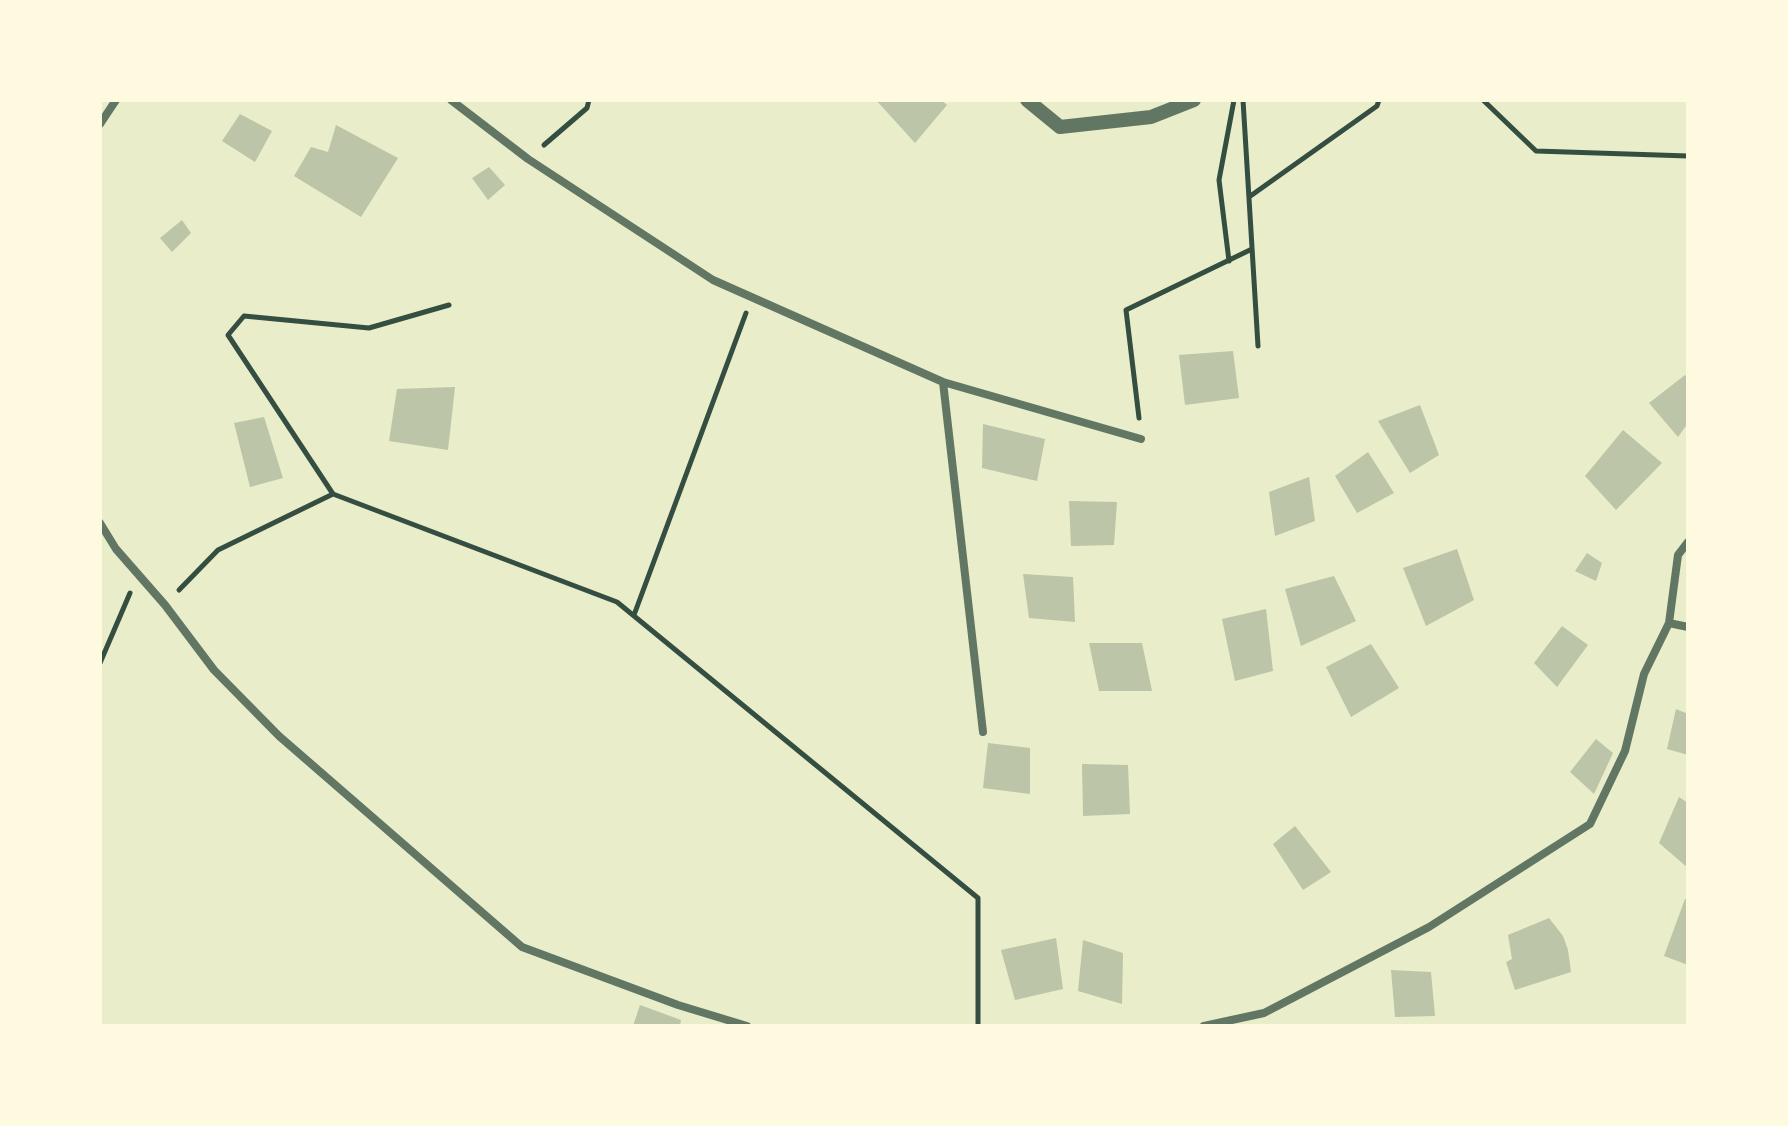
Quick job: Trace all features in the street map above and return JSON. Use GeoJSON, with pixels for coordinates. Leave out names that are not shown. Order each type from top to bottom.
{"type":"FeatureCollection","features":[{"type":"Feature","properties":{"kind":"street"},"geometry":{"type":"LineString","coordinates":[[100,124],[116,100]]}},
{"type":"Feature","properties":{"kind":"street"},"geometry":{"type":"LineString","coordinates":[[451,100],[528,159],[713,280],[943,382],[1141,439]]}},
{"type":"Feature","properties":{"kind":"street"},"geometry":{"type":"LineString","coordinates":[[1027,100],[1060,127],[1151,117],[1194,100]]}},
{"type":"Feature","properties":{"kind":"street"},"geometry":{"type":"LineString","coordinates":[[943,382],[983,732]]}},
{"type":"Feature","properties":{"kind":"street"},"geometry":{"type":"LineString","coordinates":[[100,523],[116,549],[165,605],[214,670],[279,736],[522,947],[678,1005],[747,1026]]}},
{"type":"Feature","properties":{"kind":"street"},"geometry":{"type":"LineString","coordinates":[[1204,1026],[1264,1013],[1429,927],[1590,824],[1625,751],[1644,674],[1669,623],[1678,555],[1688,542]]}},
{"type":"Feature","properties":{"kind":"street"},"geometry":{"type":"LineString","coordinates":[[1669,623],[1688,627]]}},
{"type":"Feature","properties":{"kind":"path"},"geometry":{"type":"LineString","coordinates":[[528,159],[587,108],[589,100]]}},
{"type":"Feature","properties":{"kind":"path"},"geometry":{"type":"LineString","coordinates":[[1229,261],[1219,180],[1234,100]]}},
{"type":"Feature","properties":{"kind":"path"},"geometry":{"type":"LineString","coordinates":[[1243,100],[1258,346]]}},
{"type":"Feature","properties":{"kind":"path"},"geometry":{"type":"LineString","coordinates":[[1249,197],[1377,106],[1379,100]]}},
{"type":"Feature","properties":{"kind":"path"},"geometry":{"type":"LineString","coordinates":[[1483,100],[1536,151],[1688,156]]}},
{"type":"Feature","properties":{"kind":"path"},"geometry":{"type":"LineString","coordinates":[[1141,439],[1126,310],[1252,249]]}},
{"type":"Feature","properties":{"kind":"path"},"geometry":{"type":"LineString","coordinates":[[634,616],[751,297]]}},
{"type":"Feature","properties":{"kind":"path"},"geometry":{"type":"LineString","coordinates":[[449,305],[369,328],[244,316],[228,335],[333,494],[617,602],[978,898],[978,1026]]}},
{"type":"Feature","properties":{"kind":"path"},"geometry":{"type":"LineString","coordinates":[[165,605],[218,550],[333,494]]}},
{"type":"Feature","properties":{"kind":"path"},"geometry":{"type":"LineString","coordinates":[[100,663],[138,574]]}},
{"type":"Feature","properties":{"kind":"building"},"geometry":{"type":"Polygon","coordinates":[[[876,100],[941,100],[947,105],[915,143],[876,100]]]}},
{"type":"Feature","properties":{"kind":"building"},"geometry":{"type":"Polygon","coordinates":[[[240,114],[272,131],[255,162],[222,141],[240,114]]]}},
{"type":"Feature","properties":{"kind":"building"},"geometry":{"type":"Polygon","coordinates":[[[336,125],[398,158],[361,217],[294,176],[311,147],[328,152],[336,125]]]}},
{"type":"Feature","properties":{"kind":"building"},"geometry":{"type":"Polygon","coordinates":[[[489,167],[505,185],[488,200],[472,178],[489,167]]]}},
{"type":"Feature","properties":{"kind":"building"},"geometry":{"type":"Polygon","coordinates":[[[182,220],[191,233],[172,252],[160,238],[182,220]]]}},
{"type":"Feature","properties":{"kind":"building"},"geometry":{"type":"Polygon","coordinates":[[[1233,351],[1239,398],[1185,405],[1179,355],[1233,351]]]}},
{"type":"Feature","properties":{"kind":"building"},"geometry":{"type":"Polygon","coordinates":[[[1685,375],[1688,379],[1688,423],[1678,437],[1649,403],[1685,375]]]}},
{"type":"Feature","properties":{"kind":"building"},"geometry":{"type":"Polygon","coordinates":[[[455,387],[448,450],[389,441],[397,389],[455,387]]]}},
{"type":"Feature","properties":{"kind":"building"},"geometry":{"type":"Polygon","coordinates":[[[1420,405],[1439,455],[1410,473],[1378,421],[1420,405]]]}},
{"type":"Feature","properties":{"kind":"building"},"geometry":{"type":"Polygon","coordinates":[[[264,417],[283,478],[250,487],[234,423],[264,417]]]}},
{"type":"Feature","properties":{"kind":"building"},"geometry":{"type":"Polygon","coordinates":[[[983,424],[1045,439],[1037,481],[982,468],[983,424]]]}},
{"type":"Feature","properties":{"kind":"building"},"geometry":{"type":"Polygon","coordinates":[[[1623,430],[1662,463],[1616,510],[1585,476],[1623,430]]]}},
{"type":"Feature","properties":{"kind":"building"},"geometry":{"type":"Polygon","coordinates":[[[1368,452],[1394,493],[1357,513],[1335,476],[1368,452]]]}},
{"type":"Feature","properties":{"kind":"building"},"geometry":{"type":"Polygon","coordinates":[[[1309,477],[1315,521],[1275,536],[1269,492],[1309,477]]]}},
{"type":"Feature","properties":{"kind":"building"},"geometry":{"type":"Polygon","coordinates":[[[1069,501],[1117,502],[1114,545],[1071,546],[1069,501]]]}},
{"type":"Feature","properties":{"kind":"building"},"geometry":{"type":"Polygon","coordinates":[[[1457,549],[1474,600],[1426,626],[1403,568],[1457,549]]]}},
{"type":"Feature","properties":{"kind":"building"},"geometry":{"type":"Polygon","coordinates":[[[1587,553],[1602,563],[1596,581],[1575,571],[1587,553]]]}},
{"type":"Feature","properties":{"kind":"building"},"geometry":{"type":"Polygon","coordinates":[[[1023,574],[1073,577],[1075,622],[1029,618],[1023,574]]]}},
{"type":"Feature","properties":{"kind":"building"},"geometry":{"type":"Polygon","coordinates":[[[1334,576],[1356,621],[1301,646],[1285,589],[1334,576]]]}},
{"type":"Feature","properties":{"kind":"building"},"geometry":{"type":"Polygon","coordinates":[[[1266,609],[1273,671],[1235,681],[1222,619],[1266,609]]]}},
{"type":"Feature","properties":{"kind":"building"},"geometry":{"type":"Polygon","coordinates":[[[1562,626],[1588,645],[1557,687],[1534,663],[1562,626]]]}},
{"type":"Feature","properties":{"kind":"building"},"geometry":{"type":"Polygon","coordinates":[[[1089,643],[1142,643],[1152,691],[1099,691],[1089,643]]]}},
{"type":"Feature","properties":{"kind":"building"},"geometry":{"type":"Polygon","coordinates":[[[1371,644],[1399,688],[1351,717],[1326,667],[1371,644]]]}},
{"type":"Feature","properties":{"kind":"building"},"geometry":{"type":"Polygon","coordinates":[[[1676,709],[1688,714],[1688,755],[1667,749],[1676,709]]]}},
{"type":"Feature","properties":{"kind":"building"},"geometry":{"type":"Polygon","coordinates":[[[1596,739],[1613,753],[1594,794],[1570,772],[1596,739]]]}},
{"type":"Feature","properties":{"kind":"building"},"geometry":{"type":"Polygon","coordinates":[[[988,743],[1030,748],[1030,794],[983,788],[988,743]]]}},
{"type":"Feature","properties":{"kind":"building"},"geometry":{"type":"Polygon","coordinates":[[[1082,764],[1128,765],[1130,814],[1083,816],[1082,764]]]}},
{"type":"Feature","properties":{"kind":"building"},"geometry":{"type":"Polygon","coordinates":[[[1679,797],[1688,803],[1688,868],[1659,843],[1679,797]]]}},
{"type":"Feature","properties":{"kind":"building"},"geometry":{"type":"Polygon","coordinates":[[[1295,826],[1331,872],[1303,890],[1273,844],[1295,826]]]}},
{"type":"Feature","properties":{"kind":"building"},"geometry":{"type":"Polygon","coordinates":[[[1685,899],[1688,900],[1688,965],[1664,956],[1685,899]]]}},
{"type":"Feature","properties":{"kind":"building"},"geometry":{"type":"Polygon","coordinates":[[[1549,918],[1563,936],[1571,972],[1515,990],[1506,962],[1512,959],[1508,935],[1549,918]]]}},
{"type":"Feature","properties":{"kind":"building"},"geometry":{"type":"Polygon","coordinates":[[[1056,938],[1063,989],[1015,1000],[1001,950],[1056,938]]]}},
{"type":"Feature","properties":{"kind":"building"},"geometry":{"type":"Polygon","coordinates":[[[1083,940],[1123,953],[1122,1004],[1078,991],[1083,940]]]}},
{"type":"Feature","properties":{"kind":"building"},"geometry":{"type":"Polygon","coordinates":[[[1391,970],[1431,972],[1435,1016],[1395,1017],[1391,970]]]}},
{"type":"Feature","properties":{"kind":"building"},"geometry":{"type":"Polygon","coordinates":[[[640,1005],[681,1020],[680,1026],[633,1026],[640,1005]]]}}]}
